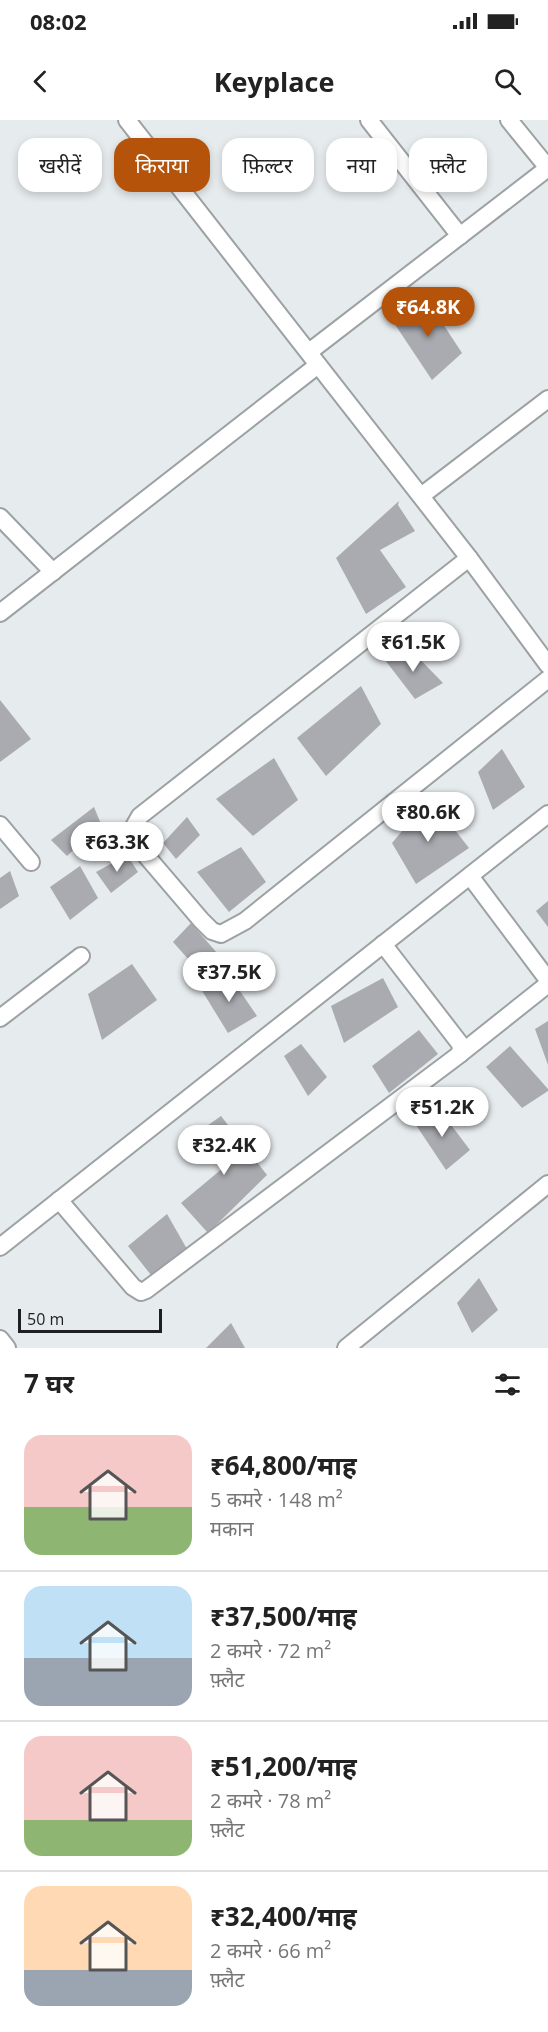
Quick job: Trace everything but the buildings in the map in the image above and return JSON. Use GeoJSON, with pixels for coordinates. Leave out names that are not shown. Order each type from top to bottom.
{"type":"FeatureCollection","features":[{"type":"Feature","properties":{"kind":"street"},"geometry":{"type":"LineString","coordinates":[[127,120],[469,558],[548,665]]}},
{"type":"Feature","properties":{"kind":"street"},"geometry":{"type":"LineString","coordinates":[[369,120],[460,236]]}},
{"type":"Feature","properties":{"kind":"street"},"geometry":{"type":"LineString","coordinates":[[0,613],[313,359],[460,236],[548,168],[509,120]]}},
{"type":"Feature","properties":{"kind":"street"},"geometry":{"type":"LineString","coordinates":[[421,496],[548,399]]}},
{"type":"Feature","properties":{"kind":"street"},"geometry":{"type":"LineString","coordinates":[[0,517],[53,572]]}},
{"type":"Feature","properties":{"kind":"street"},"geometry":{"type":"LineString","coordinates":[[469,558],[140,816],[132,830],[137,845],[212,931],[221,934],[227,932],[245,921],[548,680]]}},
{"type":"Feature","properties":{"kind":"street"},"geometry":{"type":"LineString","coordinates":[[0,1247],[548,814]]}},
{"type":"Feature","properties":{"kind":"street"},"geometry":{"type":"LineString","coordinates":[[0,825],[31,862]]}},
{"type":"Feature","properties":{"kind":"street"},"geometry":{"type":"LineString","coordinates":[[59,1200],[133,1287],[141,1292],[460,1054],[548,982],[470,876]]}},
{"type":"Feature","properties":{"kind":"street"},"geometry":{"type":"LineString","coordinates":[[383,944],[461,1045],[460,1054]]}},
{"type":"Feature","properties":{"kind":"street"},"geometry":{"type":"LineString","coordinates":[[0,1018],[81,956]]}},
{"type":"Feature","properties":{"kind":"street"},"geometry":{"type":"LineString","coordinates":[[346,1348],[548,1184]]}},
{"type":"Feature","properties":{"kind":"street"},"geometry":{"type":"LineString","coordinates":[[0,1339],[7,1348]]}}]}
